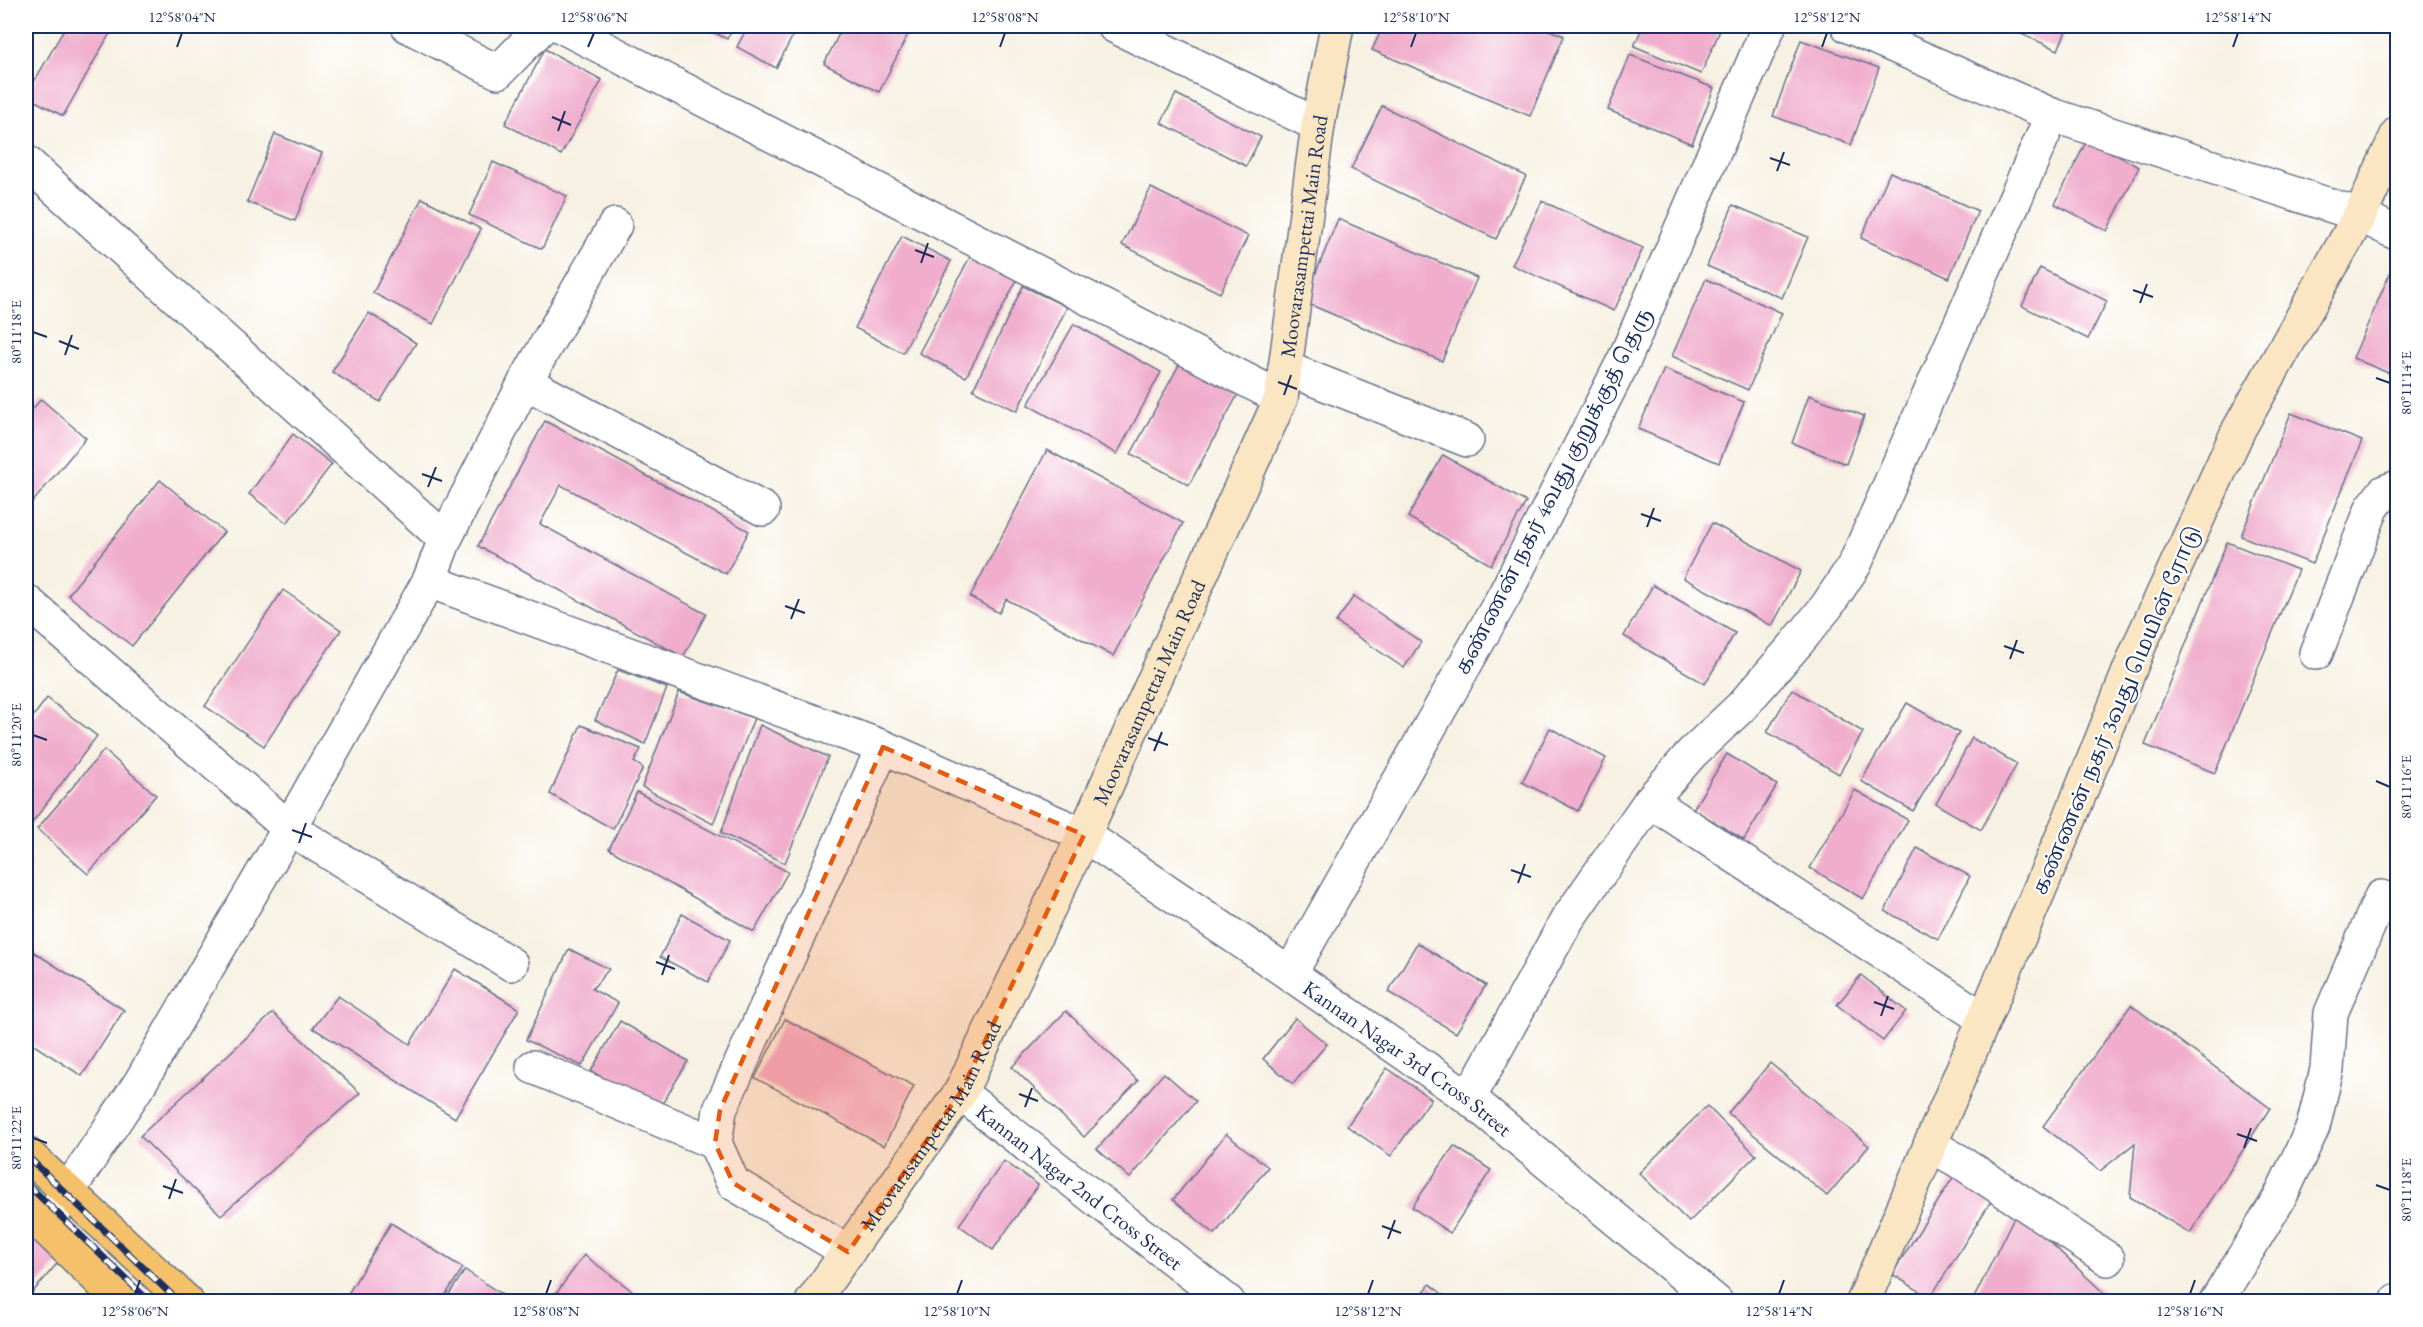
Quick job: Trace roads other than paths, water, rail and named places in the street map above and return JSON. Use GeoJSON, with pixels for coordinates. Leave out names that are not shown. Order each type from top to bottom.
{"type":"FeatureCollection","features":[{"type":"Feature","properties":{"kind":"main road"},"geometry":{"type":"LineString","coordinates":[[26,1153],[187,1302]]}},
{"type":"Feature","properties":{"kind":"main road"},"geometry":{"type":"LineString","coordinates":[[35,1218],[122,1302]]}},
{"type":"Feature","properties":{"kind":"street"},"geometry":{"type":"LineString","coordinates":[[408,26],[498,72],[543,26]]}},
{"type":"Feature","properties":{"kind":"street"},"geometry":{"type":"LineString","coordinates":[[561,26],[1283,383],[1467,440]]}},
{"type":"Feature","properties":{"kind":"street"},"geometry":{"type":"LineString","coordinates":[[1114,26],[1318,125]]}},
{"type":"Feature","properties":{"kind":"street","name":"Moovarasampettai Main Road"},"geometry":{"type":"LineString","coordinates":[[812,1302],[960,1093],[1084,835],[1283,383],[1318,125],[1337,26]]}},
{"type":"Feature","properties":{"kind":"street","name":"கண்ணன் நகர் 4வது குறுக்குத் தெரு"},"geometry":{"type":"LineString","coordinates":[[1290,974],[1505,594],[1625,358],[1769,26]]}},
{"type":"Feature","properties":{"kind":"street"},"geometry":{"type":"LineString","coordinates":[[1848,26],[2052,115],[2360,215],[2397,234]]}},
{"type":"Feature","properties":{"kind":"street"},"geometry":{"type":"LineString","coordinates":[[1469,1098],[1567,920],[1650,801],[1692,753],[1741,707],[1784,659],[1827,606],[1855,564],[2052,115]]}},
{"type":"Feature","properties":{"kind":"street","name":"கண்ணன் நகர் 3வது மெயின் ரோடு"},"geometry":{"type":"LineString","coordinates":[[1863,1302],[2068,823],[2140,644],[2239,429],[2360,215],[2397,133]]}},
{"type":"Feature","properties":{"kind":"street"},"geometry":{"type":"LineString","coordinates":[[26,162],[444,540]]}},
{"type":"Feature","properties":{"kind":"street"},"geometry":{"type":"LineString","coordinates":[[35,1218],[69,1192],[140,1083],[289,828],[429,581],[444,540],[525,382],[615,225]]}},
{"type":"Feature","properties":{"kind":"street"},"geometry":{"type":"LineString","coordinates":[[525,382],[763,509]]}},
{"type":"Feature","properties":{"kind":"street"},"geometry":{"type":"LineString","coordinates":[[2316,652],[2372,508],[2384,492],[2397,487]]}},
{"type":"Feature","properties":{"kind":"street","name":"Kannan Nagar 3rd Cross Street"},"geometry":{"type":"LineString","coordinates":[[429,581],[883,747],[1084,835],[1469,1098],[1716,1302]]}},
{"type":"Feature","properties":{"kind":"street"},"geometry":{"type":"LineString","coordinates":[[26,601],[289,828],[511,963]]}},
{"type":"Feature","properties":{"kind":"street"},"geometry":{"type":"LineString","coordinates":[[848,1252],[734,1183],[715,1143],[720,1110],[883,747]]}},
{"type":"Feature","properties":{"kind":"street"},"geometry":{"type":"LineString","coordinates":[[1650,801],[1984,1019]]}},
{"type":"Feature","properties":{"kind":"street"},"geometry":{"type":"LineString","coordinates":[[2216,1302],[2280,1197],[2313,1127],[2327,1069],[2331,1013],[2381,897]]}},
{"type":"Feature","properties":{"kind":"street"},"geometry":{"type":"LineString","coordinates":[[533,1067],[715,1143]]}},
{"type":"Feature","properties":{"kind":"street","name":"Kannan Nagar 2nd Cross Street"},"geometry":{"type":"LineString","coordinates":[[960,1093],[1228,1302]]}},
{"type":"Feature","properties":{"kind":"street"},"geometry":{"type":"LineString","coordinates":[[1930,1145],[1964,1164],[2108,1259]]}},
{"type":"Feature","properties":{"kind":"railway"},"geometry":{"type":"LineString","coordinates":[[26,1155],[179,1302]]}},
{"type":"Feature","properties":{"kind":"railway"},"geometry":{"type":"LineString","coordinates":[[26,1183],[150,1302]]}}]}
